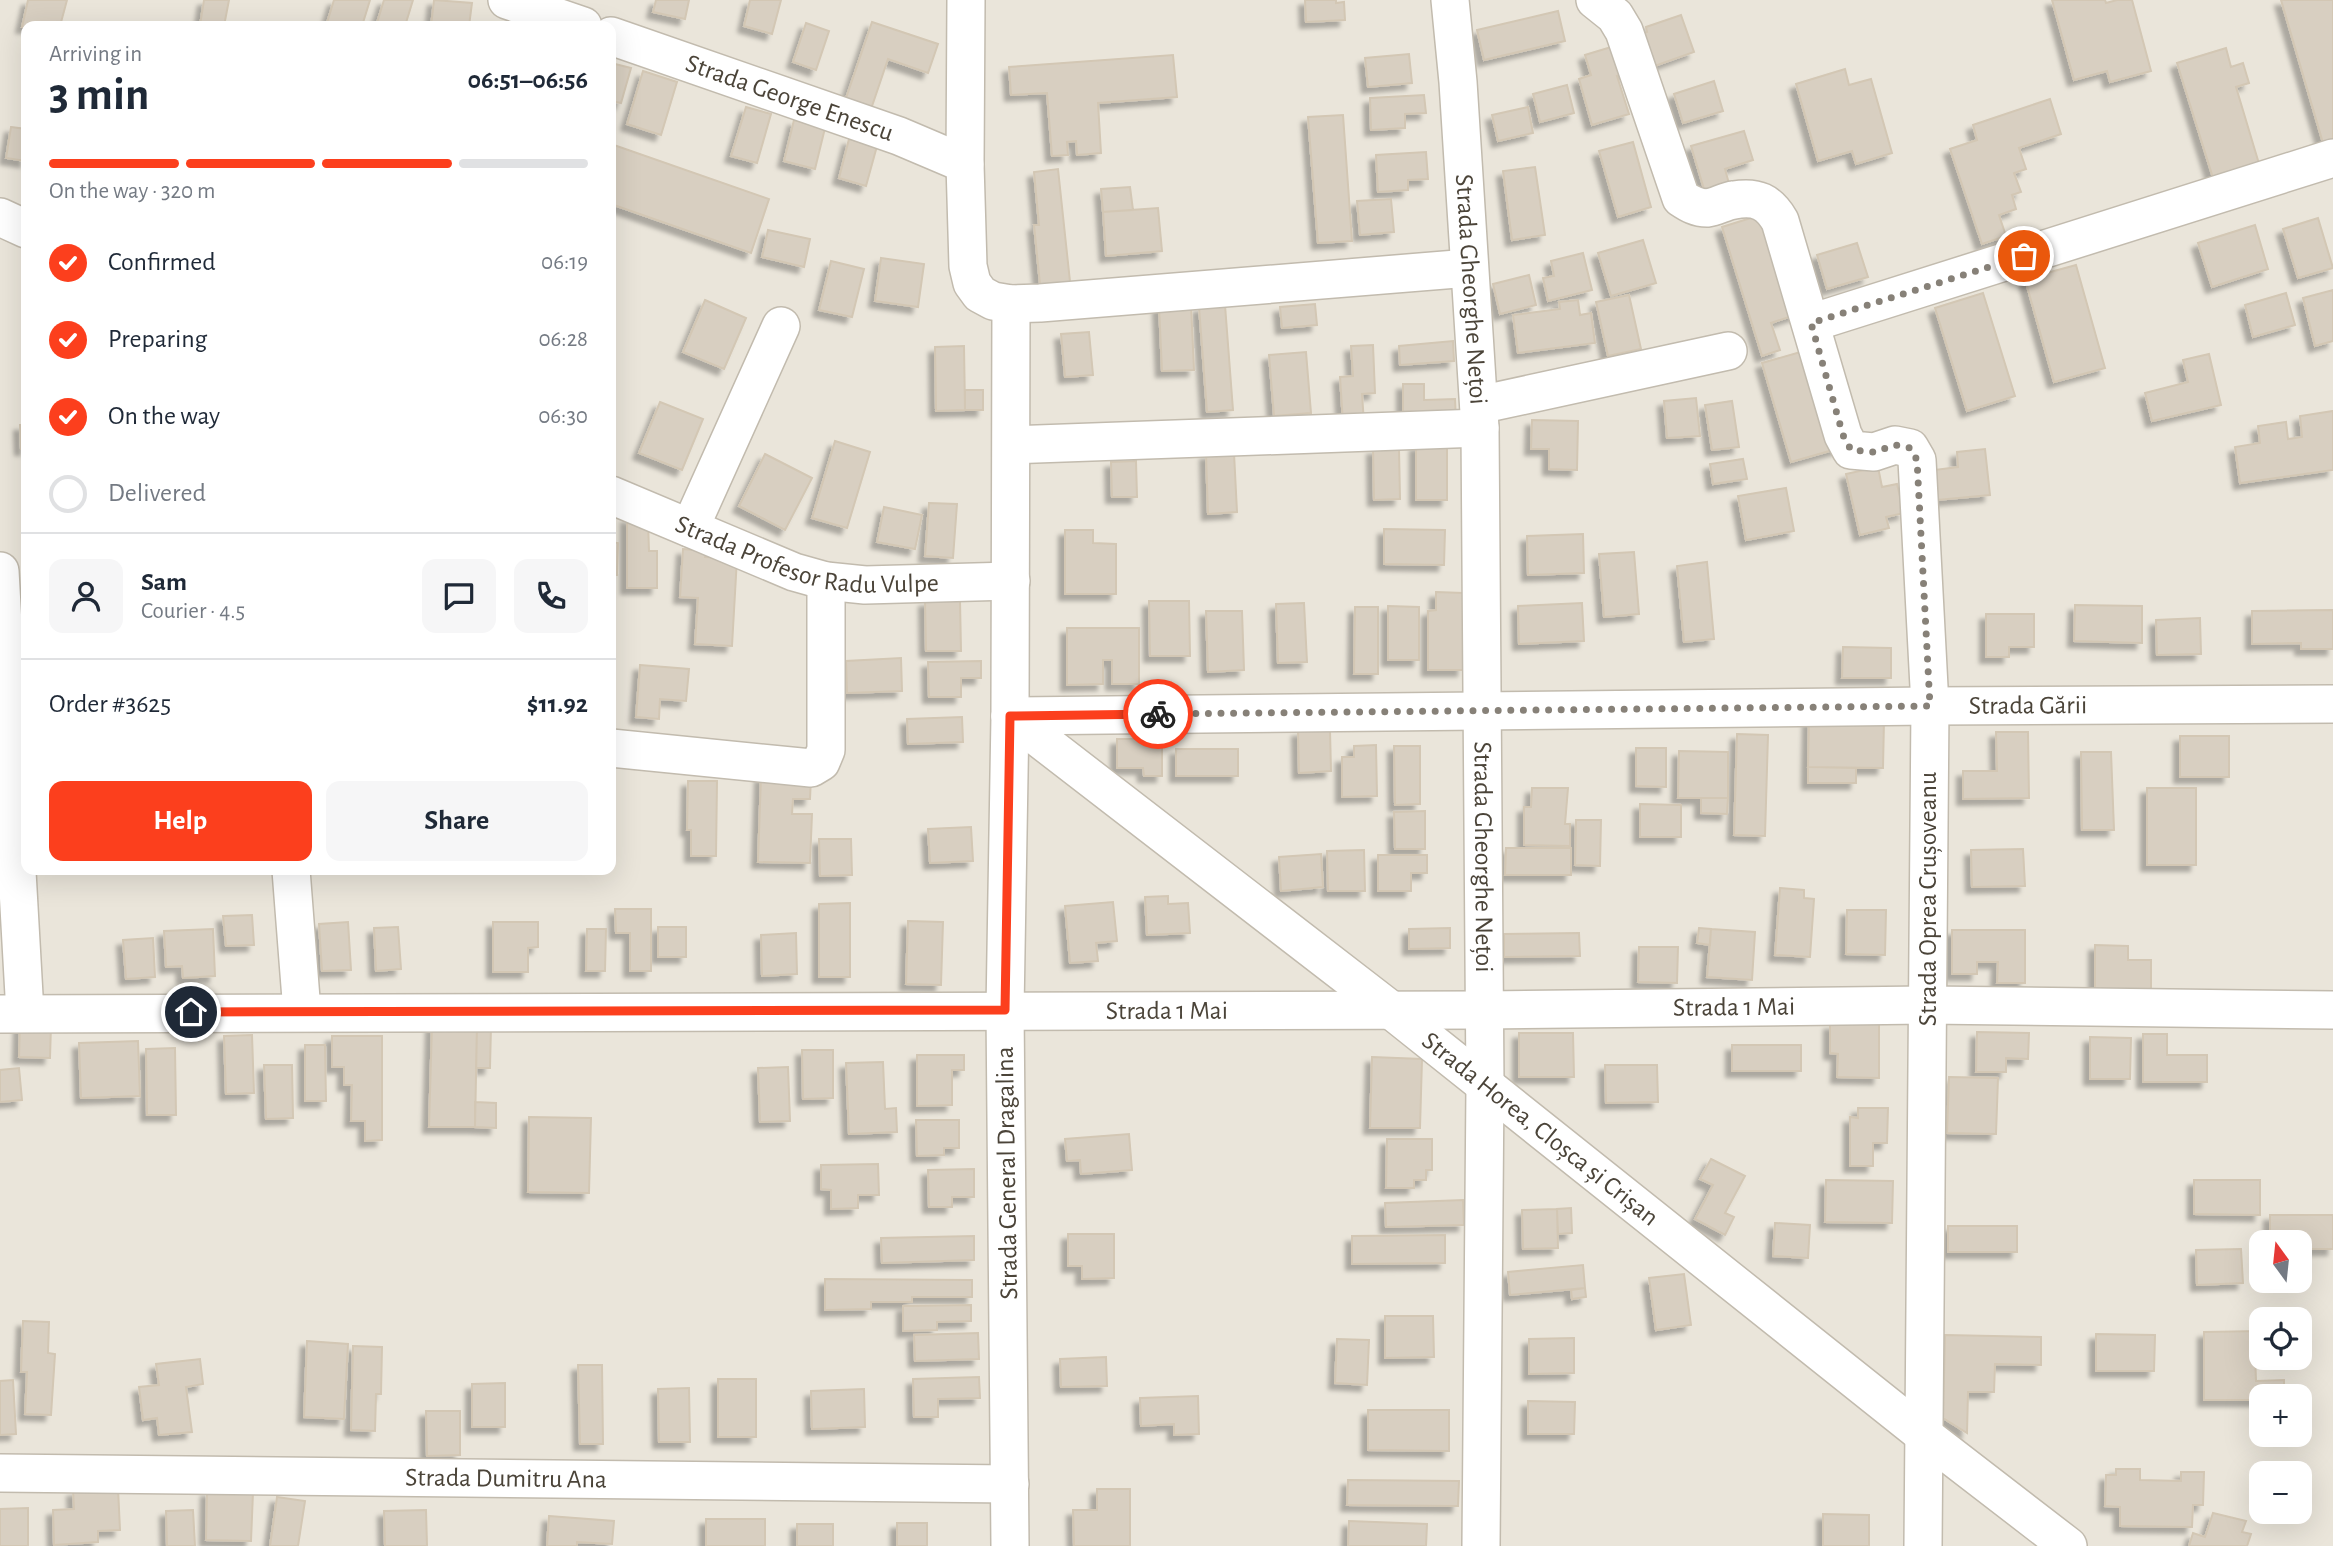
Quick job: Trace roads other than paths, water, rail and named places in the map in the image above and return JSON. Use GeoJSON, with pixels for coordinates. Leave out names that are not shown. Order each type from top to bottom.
{"type":"FeatureCollection","features":[{"type":"Feature","properties":{"kind":"street"},"geometry":{"type":"LineString","coordinates":[[507,0],[568,21]]}},
{"type":"Feature","properties":{"kind":"street"},"geometry":{"type":"LineString","coordinates":[[966,0],[965,164],[968,266],[972,283],[981,294],[993,301],[1012,304],[1469,268]]}},
{"type":"Feature","properties":{"kind":"street","name":"Strada Gheorghe Nețoi"},"geometry":{"type":"LineString","coordinates":[[1450,0],[1480,417],[1485,1010],[1481,1546]]}},
{"type":"Feature","properties":{"kind":"street"},"geometry":{"type":"LineString","coordinates":[[1595,0],[1615,16],[1624,31],[1674,182],[1682,198],[1693,206],[1708,208],[1735,199],[1759,200],[1772,208],[1780,221],[1811,323],[2333,158]]}},
{"type":"Feature","properties":{"kind":"street","name":"Strada George Enescu"},"geometry":{"type":"LineString","coordinates":[[616,38],[900,136],[965,164]]}},
{"type":"Feature","properties":{"kind":"street"},"geometry":{"type":"LineString","coordinates":[[0,217],[21,227]]}},
{"type":"Feature","properties":{"kind":"street"},"geometry":{"type":"LineString","coordinates":[[1010,716],[1012,304]]}},
{"type":"Feature","properties":{"kind":"street","name":"Strada Oprea Crușoveanu"},"geometry":{"type":"LineString","coordinates":[[1811,323],[1843,435],[1851,450],[1874,452],[1895,445],[1910,448],[1917,460],[1930,706],[1923,1546]]}},
{"type":"Feature","properties":{"kind":"street"},"geometry":{"type":"LineString","coordinates":[[690,528],[781,326]]}},
{"type":"Feature","properties":{"kind":"street"},"geometry":{"type":"LineString","coordinates":[[1012,445],[1480,417],[1728,351]]}},
{"type":"Feature","properties":{"kind":"street","name":"Strada Profesor Radu Vulpe"},"geometry":{"type":"LineString","coordinates":[[616,497],[794,572],[826,581],[865,585],[1011,581]]}},
{"type":"Feature","properties":{"kind":"street"},"geometry":{"type":"LineString","coordinates":[[0,571],[13,1013]]}},
{"type":"Feature","properties":{"kind":"street"},"geometry":{"type":"LineString","coordinates":[[616,748],[811,768],[821,762],[826,750],[826,581]]}},
{"type":"Feature","properties":{"kind":"street","name":"Strada Gării"},"geometry":{"type":"LineString","coordinates":[[1010,716],[2333,704]]}},
{"type":"Feature","properties":{"kind":"street","name":"Strada Horea, Cloșca și Crișan"},"geometry":{"type":"LineString","coordinates":[[1010,716],[1391,1010],[1924,1436],[2068,1546]]}},
{"type":"Feature","properties":{"kind":"street","name":"Strada General Dragalina"},"geometry":{"type":"LineString","coordinates":[[1010,716],[1005,1010],[1010,1546]]}},
{"type":"Feature","properties":{"kind":"street"},"geometry":{"type":"LineString","coordinates":[[291,875],[302,1012]]}},
{"type":"Feature","properties":{"kind":"street","name":"Strada 1 Mai"},"geometry":{"type":"LineString","coordinates":[[13,1013],[1485,1010],[1927,1005],[2333,1010]]}},
{"type":"Feature","properties":{"kind":"street","name":"Strada Dumitru Ana"},"geometry":{"type":"LineString","coordinates":[[0,1473],[1010,1484]]}}]}
